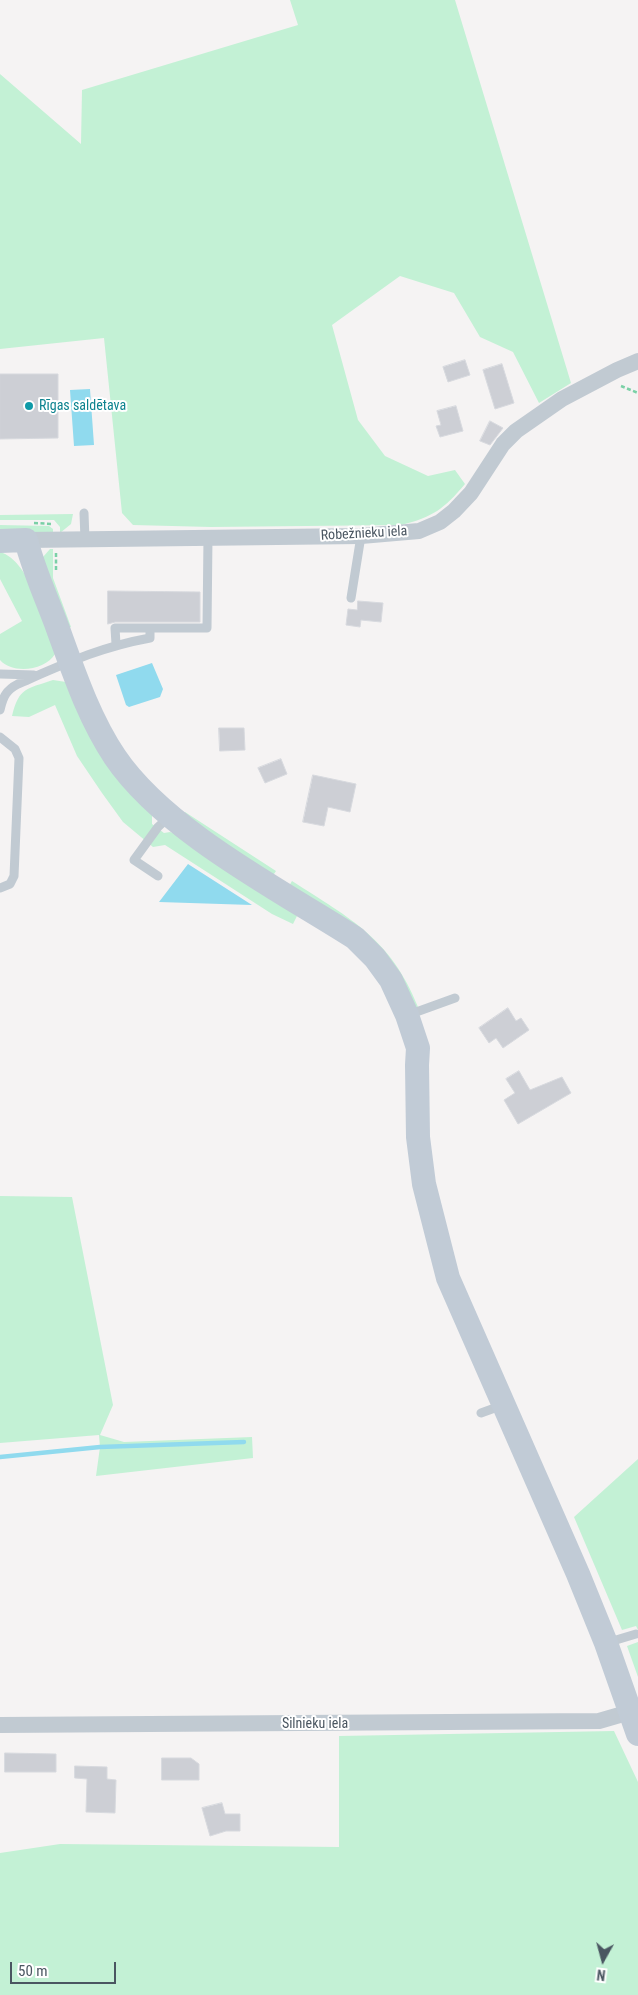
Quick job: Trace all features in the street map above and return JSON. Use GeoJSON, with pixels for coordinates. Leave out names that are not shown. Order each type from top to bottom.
{"type":"FeatureCollection","features":[{"type":"Feature","properties":{"kind":"street","name":"Robežnieku iela"},"geometry":{"type":"LineString","coordinates":[[26,540],[361,536],[419,531],[440,522],[471,493],[503,444],[516,431],[562,399],[638,361]]}},
{"type":"Feature","properties":{"kind":"street"},"geometry":{"type":"LineString","coordinates":[[0,540],[26,540],[32,564],[98,728],[116,758],[141,788],[170,816],[201,839],[308,913],[355,938],[375,958],[391,980],[407,1015],[418,1048],[416,1066],[418,1137],[429,1208],[448,1278],[578,1574],[635,1719]]}},
{"type":"Feature","properties":{"kind":"street","name":"Silnieku iela"},"geometry":{"type":"LineString","coordinates":[[0,1725],[599,1721],[635,1719]]}},
{"type":"Feature","properties":{"kind":"lane"},"geometry":{"type":"LineString","coordinates":[[84,513],[85,540]]}},
{"type":"Feature","properties":{"kind":"lane"},"geometry":{"type":"LineString","coordinates":[[351,598],[361,536]]}},
{"type":"Feature","properties":{"kind":"lane"},"geometry":{"type":"LineString","coordinates":[[116,644],[115,628],[207,628],[208,537]]}},
{"type":"Feature","properties":{"kind":"lane"},"geometry":{"type":"LineString","coordinates":[[0,710],[3,698],[9,689],[85,654],[116,644],[150,638],[150,629]]}},
{"type":"Feature","properties":{"kind":"lane"},"geometry":{"type":"LineString","coordinates":[[0,674],[37,676]]}},
{"type":"Feature","properties":{"kind":"lane"},"geometry":{"type":"LineString","coordinates":[[0,737],[15,749],[19,758],[14,876],[10,884],[0,888]]}},
{"type":"Feature","properties":{"kind":"lane"},"geometry":{"type":"LineString","coordinates":[[158,876],[134,860],[158,826],[170,816]]}},
{"type":"Feature","properties":{"kind":"lane"},"geometry":{"type":"LineString","coordinates":[[407,1015],[455,998]]}},
{"type":"Feature","properties":{"kind":"lane"},"geometry":{"type":"LineString","coordinates":[[481,1413],[503,1405]]}},
{"type":"Feature","properties":{"kind":"lane"},"geometry":{"type":"LineString","coordinates":[[606,1643],[636,1634]]}},
{"type":"Feature","properties":{"kind":"path"},"geometry":{"type":"LineString","coordinates":[[56,553],[57,577]]}},
{"type":"Feature","properties":{"kind":"green space"},"geometry":{"type":"Polygon","coordinates":[[[290,0],[455,0],[571,383],[539,403],[513,352],[480,337],[454,293],[400,276],[332,325],[358,420],[385,456],[428,476],[455,470],[465,484],[451,500],[437,511],[422,519],[401,525],[211,527],[133,525],[122,513],[104,338],[0,349],[0,74],[81,144],[82,90],[298,25],[290,0]]]}},
{"type":"Feature","properties":{"kind":"green space"},"geometry":{"type":"Polygon","coordinates":[[[73,514],[71,524],[60,533],[60,527],[54,520],[0,520],[0,515],[73,514]]]}},
{"type":"Feature","properties":{"kind":"green space"},"geometry":{"type":"Polygon","coordinates":[[[0,525],[49,526],[53,529],[53,534],[0,531],[0,525]]]}},
{"type":"Feature","properties":{"kind":"green space"},"geometry":{"type":"Polygon","coordinates":[[[50,549],[53,549],[53,578],[71,627],[65,629],[43,557],[50,549]]]}},
{"type":"Feature","properties":{"kind":"green space"},"geometry":{"type":"Polygon","coordinates":[[[0,552],[11,558],[20,568],[29,581],[42,612],[55,654],[51,659],[37,667],[29,669],[13,668],[0,660],[0,634],[22,621],[0,579],[0,552]]]}},
{"type":"Feature","properties":{"kind":"green space"},"geometry":{"type":"Polygon","coordinates":[[[53,680],[66,682],[152,813],[152,824],[164,833],[170,832],[179,835],[297,916],[293,924],[272,914],[165,845],[153,847],[123,822],[77,756],[55,705],[29,717],[12,716],[21,694],[30,688],[53,680]]]}},
{"type":"Feature","properties":{"kind":"green space"},"geometry":{"type":"Polygon","coordinates":[[[185,812],[276,871],[272,877],[181,816],[185,812]]]}},
{"type":"Feature","properties":{"kind":"green space"},"geometry":{"type":"Polygon","coordinates":[[[292,881],[351,920],[382,947],[407,984],[418,1007],[412,1008],[289,886],[292,881]]]}},
{"type":"Feature","properties":{"kind":"green space"},"geometry":{"type":"Polygon","coordinates":[[[0,1196],[72,1197],[113,1405],[100,1435],[124,1442],[252,1437],[253,1458],[96,1476],[100,1447],[99,1435],[0,1443],[0,1196]]]}},
{"type":"Feature","properties":{"kind":"green space"},"geometry":{"type":"Polygon","coordinates":[[[638,1459],[638,1630],[636,1626],[622,1630],[574,1517],[638,1459]]]}},
{"type":"Feature","properties":{"kind":"green space"},"geometry":{"type":"Polygon","coordinates":[[[638,1642],[638,1677],[627,1646],[638,1642]]]}},
{"type":"Feature","properties":{"kind":"green space"},"geometry":{"type":"Polygon","coordinates":[[[614,1731],[638,1782],[638,1995],[0,1995],[0,1853],[60,1844],[339,1847],[339,1736],[614,1731]]]}},
{"type":"Feature","properties":{"kind":"water"},"geometry":{"type":"Polygon","coordinates":[[[90,389],[94,445],[74,446],[70,390],[90,389]]]}},
{"type":"Feature","properties":{"kind":"water"},"geometry":{"type":"Polygon","coordinates":[[[152,663],[163,689],[160,697],[129,707],[126,705],[116,675],[152,663]]]}},
{"type":"Feature","properties":{"kind":"water"},"geometry":{"type":"Polygon","coordinates":[[[188,864],[252,905],[159,902],[188,864]]]}},
{"type":"Feature","properties":{"kind":"building"},"geometry":{"type":"Polygon","coordinates":[[[465,360],[470,375],[448,382],[443,367],[465,360]]]}},
{"type":"Feature","properties":{"kind":"building"},"geometry":{"type":"Polygon","coordinates":[[[502,364],[514,403],[495,409],[483,370],[502,364]]]}},
{"type":"Feature","properties":{"kind":"building","name":"Rīgas saldētava"},"geometry":{"type":"Polygon","coordinates":[[[0,374],[58,374],[58,438],[0,439],[0,374]]]}},
{"type":"Feature","properties":{"kind":"building"},"geometry":{"type":"Polygon","coordinates":[[[456,406],[463,431],[440,437],[436,426],[441,425],[437,411],[456,406]]]}},
{"type":"Feature","properties":{"kind":"building"},"geometry":{"type":"Polygon","coordinates":[[[490,421],[503,428],[490,445],[480,441],[490,421]]]}},
{"type":"Feature","properties":{"kind":"building"},"geometry":{"type":"Polygon","coordinates":[[[108,591],[200,592],[200,622],[115,622],[108,624],[108,591]]]}},
{"type":"Feature","properties":{"kind":"building"},"geometry":{"type":"Polygon","coordinates":[[[358,601],[383,603],[381,622],[361,620],[360,627],[346,625],[348,609],[357,610],[358,601]]]}},
{"type":"Feature","properties":{"kind":"building"},"geometry":{"type":"Polygon","coordinates":[[[219,728],[244,728],[245,750],[220,751],[219,728]]]}},
{"type":"Feature","properties":{"kind":"building"},"geometry":{"type":"Polygon","coordinates":[[[281,759],[287,774],[265,783],[258,768],[281,759]]]}},
{"type":"Feature","properties":{"kind":"building"},"geometry":{"type":"Polygon","coordinates":[[[313,775],[356,784],[350,812],[328,807],[324,826],[303,822],[313,775]]]}},
{"type":"Feature","properties":{"kind":"building"},"geometry":{"type":"Polygon","coordinates":[[[508,1008],[516,1021],[521,1018],[529,1030],[503,1048],[496,1038],[489,1043],[479,1028],[508,1008]]]}},
{"type":"Feature","properties":{"kind":"building"},"geometry":{"type":"Polygon","coordinates":[[[519,1071],[530,1090],[562,1077],[571,1093],[518,1124],[504,1100],[515,1093],[506,1079],[519,1071]]]}},
{"type":"Feature","properties":{"kind":"building"},"geometry":{"type":"Polygon","coordinates":[[[5,1753],[56,1754],[56,1772],[5,1772],[5,1753]]]}},
{"type":"Feature","properties":{"kind":"building"},"geometry":{"type":"Polygon","coordinates":[[[162,1758],[191,1758],[199,1764],[199,1780],[162,1780],[162,1758]]]}},
{"type":"Feature","properties":{"kind":"building"},"geometry":{"type":"Polygon","coordinates":[[[75,1766],[107,1767],[107,1779],[116,1780],[115,1813],[86,1812],[87,1779],[75,1778],[75,1766]]]}},
{"type":"Feature","properties":{"kind":"building"},"geometry":{"type":"Polygon","coordinates":[[[222,1803],[225,1814],[240,1814],[240,1831],[226,1831],[210,1836],[202,1808],[222,1803]]]}},
{"type":"Feature","properties":{"kind":"waterway"},"geometry":{"type":"LineString","coordinates":[[0,1457],[100,1447],[244,1442]]}},
{"type":"Feature","properties":{"kind":"place","name":"Rīgas saldētava"},"geometry":{"type":"Point","coordinates":[29,406]}}]}
